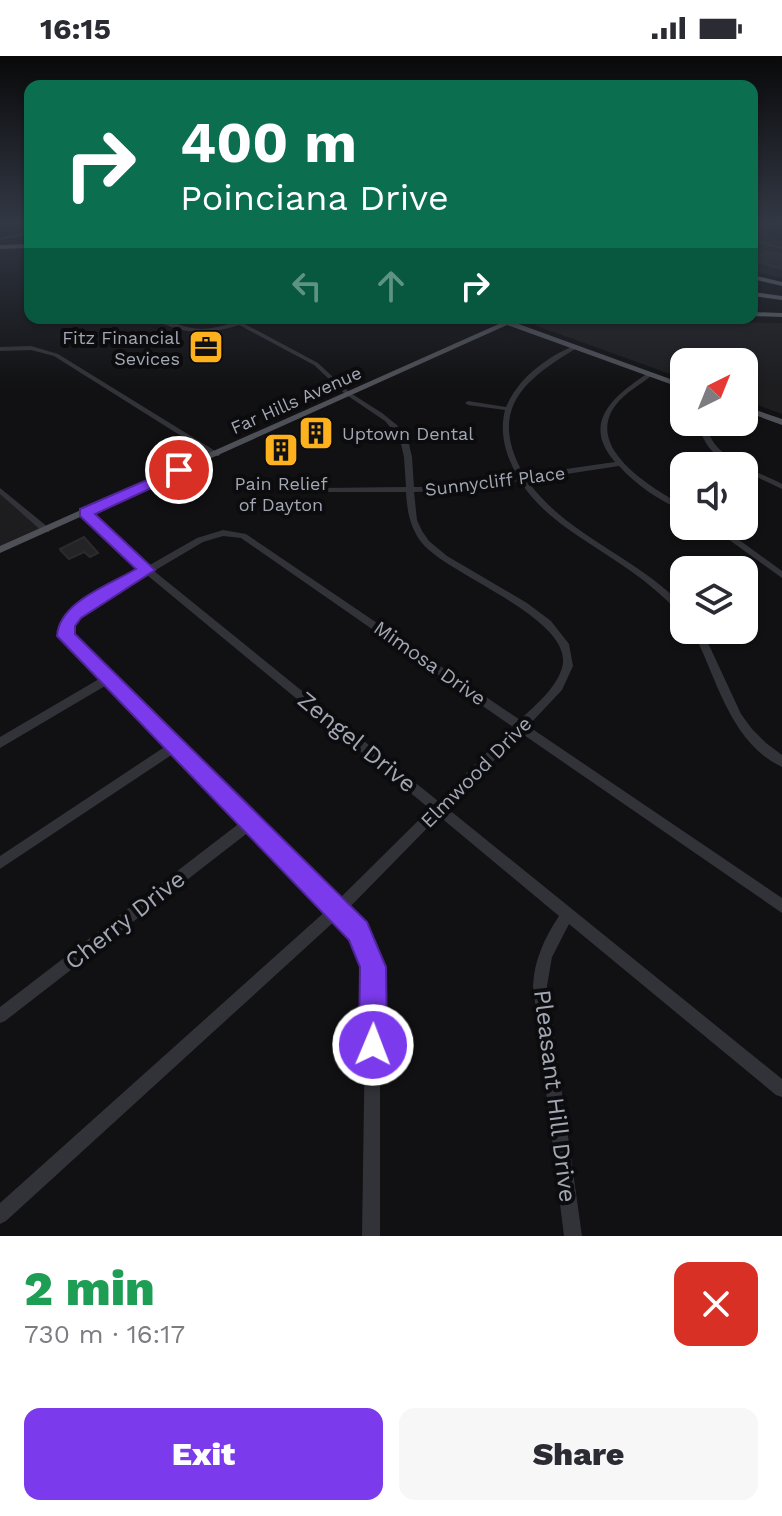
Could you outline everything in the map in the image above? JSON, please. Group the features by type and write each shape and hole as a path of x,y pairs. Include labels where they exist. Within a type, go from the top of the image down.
{"highway":[{"path":"758,278 782,284"},
{"path":"758,288 782,291"},
{"path":"758,295 782,298"},
{"path":"758,314 782,315"}],"main road":[{"name":"Far Hills Avenue","path":"0,550 504,324"},
{"path":"513,324 670,382"},
{"path":"758,413 782,422"}],"street":[{"path":"167,324 196,332 216,331 241,324"},
{"name":"Elmwood Drive","path":"0,1215 338,910 565,679 570,662 564,641 544,619 461,570 428,546 412,520 407,452 402,438 378,412 348,394 313,362 241,324"},
{"path":"575,347 531,376 518,390 509,409 507,441 523,479 565,523 645,576 670,600"},
{"path":"0,349 31,348 56,355 216,454"},
{"path":"650,374 616,400 605,417 604,435 620,464 647,487 670,501"},
{"path":"468,403 509,409"},
{"path":"706,436 708,445 717,452"},
{"name":"Sunnycliff Place","path":"320,490 476,486 620,464"},
{"path":"758,475 782,487"},
{"path":"0,490 46,530"},
{"name":"Zengel Drive","path":"85,513 146,570 782,1089"},
{"name":"Mimosa Drive","path":"106,680 68,640 66,625 81,609 209,536 223,533 243,536 782,906"},
{"path":"733,540 782,575"},
{"path":"703,644 732,712 751,735 782,762"},
{"path":"0,743 106,680 338,910 365,941 373,967 371,1236"},
{"path":"0,863 174,747"},
{"name":"Cherry Drive","path":"0,1016 250,823"},
{"name":"Pleasant Hill Drive","path":"568,914 546,952 540,971 540,986 573,1236"}],"shaded area":[{"path":"782,323 782,414 758,405 758,348 670,348 670,374 534,325"},
{"path":"0,490 46,530 0,550"}],"building":[{"path":"84,537 98,553 90,557 84,552 69,559 61,551 60,549"}],"place":[{"name":"Fitz Financial Sevices","path":"206,347"},
{"name":"Uptown Dental","path":"316,433"},
{"name":"Pain Relief of Dayton","path":"281,450"}],"route":[{"path":"179,470 85,513 146,570 75,613 66,625 66,636 72,646 358,931 365,941 373,967 373,1045"}]}
